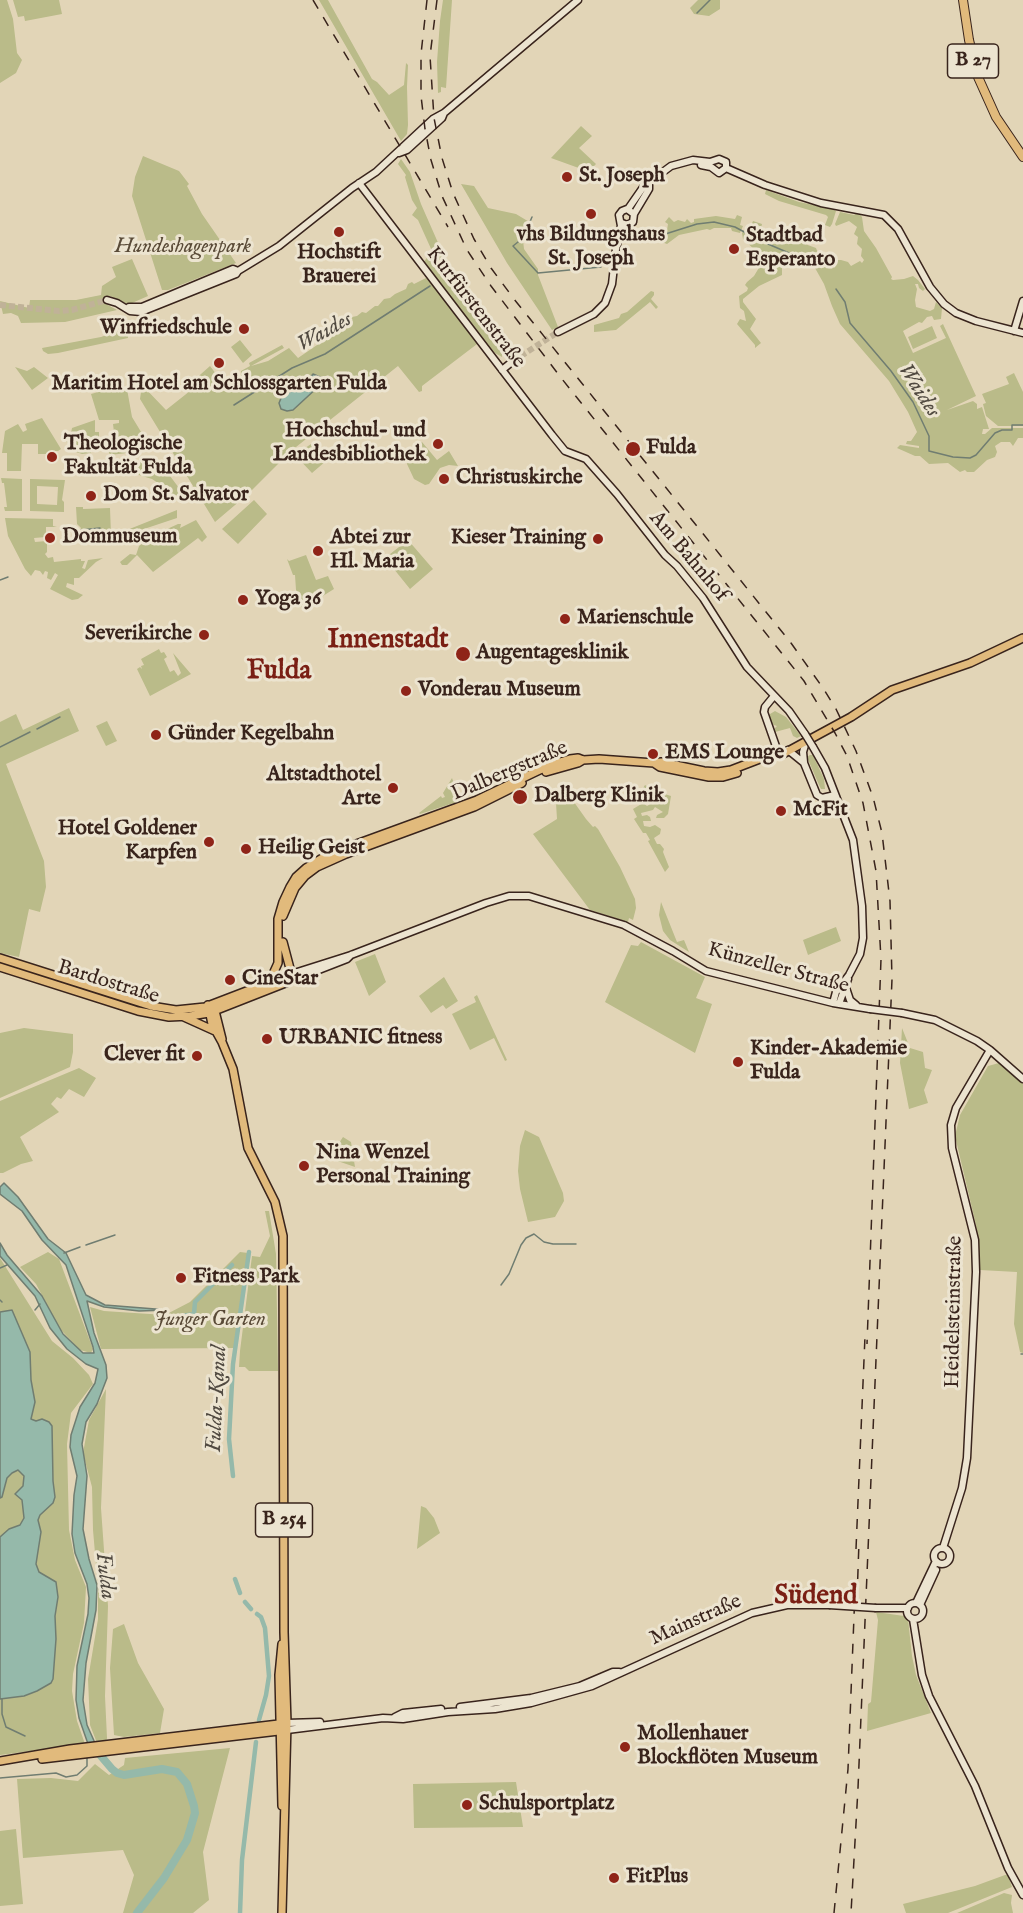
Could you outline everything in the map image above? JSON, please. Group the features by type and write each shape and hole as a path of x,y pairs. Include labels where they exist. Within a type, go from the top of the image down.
{"highway":[{"name":"B 27","path":"963,0 971,53 982,88 996,117 1023,157"}],"main road":[{"path":"126,307 130,311 141,312 216,283 236,274 279,246 376,172 433,119 444,113 578,0"},
{"path":"624,224 633,222 631,212 644,186 669,167 689,162 714,165 723,160 726,168"},
{"path":"714,165 719,173 726,168"},
{"path":"726,168 765,185 821,203 884,215 898,230 930,287 944,304 963,317 1023,333"},
{"name":"Kurfürstenstraße","path":"359,183 565,451"},
{"path":"631,212 644,197 649,184"},
{"path":"624,224 619,219 620,213 623,210 631,212"},
{"path":"558,332 594,314 605,303 612,284 624,224"},
{"path":"107,300 126,307 142,307 233,269 238,271"},
{"path":"1014,331 1023,301"},
{"path":"502,370 513,361"},
{"name":"Am Bahnhof","path":"565,451 586,459 665,555 704,598 747,668 789,711 825,768 853,840 862,906 862,944 859,957 849,975"},
{"name":"Dalbergstraße","path":"324,860 474,807 539,775 583,760 654,763 660,767 718,778 779,756 806,738 851,717 892,690 970,663 1023,638"},
{"path":"774,696 765,707 764,712 783,752 804,763"},
{"path":"806,738 804,763 817,795 822,798 835,795"},
{"path":"266,983 276,968 279,950 278,919 286,894 296,877 306,868 324,860"},
{"path":"291,976 282,941 285,911 295,888 324,860"},
{"name":"Künzeller Straße","path":"291,976 500,898 520,895 535,897 624,925 706,971 836,1004 902,1012 939,1022 990,1050 1023,1079"},
{"path":"279,950 291,976"},
{"name":"Bardostraße","path":"0,958 157,1007 211,1010"},
{"name":"Bardostraße","path":"0,967 146,1014 183,1017 211,1010"},
{"path":"836,1004 846,988 849,975"},
{"path":"836,1004 836,992 849,975"},
{"path":"211,1010 266,983 291,976"},
{"path":"211,1010 291,976"},
{"path":"846,988 850,1000 859,1007"},
{"path":"211,1010 215,1031 222,1042"},
{"name":"B 254","path":"211,1010 233,1069 248,1148 275,1202 282,1228 284,1632 284,1867 282,1873 284,1913"},
{"path":"183,1017 215,1031"},
{"name":"Heidelsteinstraße","path":"943,1548 962,1488 967,1458 976,1272 975,1240 952,1148 951,1125 956,1108 990,1050"},
{"path":"943,1548 949,1553 950,1558 945,1563 937,1562 934,1556 935,1551 943,1548"},
{"path":"918,1604 937,1562"},
{"path":"916,1619 907,1610 912,1604 918,1604"},
{"path":"918,1604 923,1611 916,1619 916,1630 921,1668 929,1696 975,1786 1023,1896"},
{"name":"Mainstraße","path":"283,1727 394,1717 403,1719 519,1706 592,1686 752,1613 787,1605 907,1610"},
{"path":"0,1763 78,1751 260,1732 283,1727"},
{"path":"106,1748 283,1727"},
{"name":"B 254","path":"283,1727 280,1744 280,1783 284,1815"},
{"path":"260,1732 273,1737 280,1744"}],"green space":[{"path":"0,0 7,0 13,19 17,53 22,60 16,73 0,83"},
{"path":"13,0 59,0 62,14 25,21 24,16 18,17"},
{"path":"319,0 328,0 372,79 389,95 404,85 406,63 408,65 408,125 407,134 401,141"},
{"path":"443,0 452,0 446,88 441,87 441,92 438,93 437,62"},
{"path":"698,0 720,0 720,9 709,16 694,14 690,8"},
{"path":"581,126 592,136 579,148 596,164 585,175 587,171 551,158"},
{"name":"Hundeshagenpark","path":"143,156 179,171 189,184 187,186 202,214 236,263 168,290 162,290 132,196 135,177"},
{"path":"401,159 410,172 443,254 448,268 444,269 474,317 502,352 502,357 495,353 423,263 432,251 418,220 412,215 417,208 412,200 406,175 398,164"},
{"path":"461,184 474,186 488,208 516,214 531,223 523,240 524,249 538,269 538,275 558,327 552,330 507,263"},
{"path":"766,190 799,202 833,209 836,211 832,224 830,227 825,225 828,217 826,215 779,201 765,194"},
{"path":"840,212 854,215 858,212 862,217 864,231 876,248 891,279 913,276 918,280 925,289 923,291 918,284 915,284 916,307 930,311 934,309 936,302 942,308 941,319 934,320 932,316 927,317 922,323 919,322 903,331 913,353 946,338 940,326 943,324 976,396 947,410 973,401 977,404 977,409 982,407 989,429 983,429 982,434 992,428 1023,428 1023,438 1018,438 1013,446 1010,442 1001,442 995,446 997,452 995,457 987,460 974,472 965,470 960,472 948,463 929,464 920,456 897,448 900,445 919,448 919,446 906,444 917,432 908,412 889,381 840,324 815,268 807,267 807,264 793,258 782,256 782,275 759,286 743,299 756,319 750,329 761,343 755,348 737,324 740,319 746,321 744,311 740,308 739,296 747,291 748,288 745,285 760,266 756,251 743,239 742,233 745,228 750,228 753,221 762,224 761,228 816,248 821,261 841,260 848,262 851,266 860,261 862,263 864,260 861,256 862,249 857,244 858,237 854,234 857,227 849,221 836,226"},
{"path":"737,215 742,217 740,225 743,226 740,233 732,231 731,228 707,229 679,235 667,244 659,241 657,234 660,228 667,230 668,224 665,222 669,217 674,222 678,220 685,222 687,219 691,223 694,219 716,216 735,219"},
{"path":"132,259 148,296 130,305 110,296 105,298 106,304 117,310 65,322 21,323 18,316 11,313 3,314 0,301 29,308 30,300 76,300 101,295 102,286 116,277 112,267"},
{"path":"426,278 481,341 422,386 422,391 419,392 398,366 291,451 248,494 215,522 140,399 142,385 166,410 195,387 192,382 210,366 226,387 241,377 241,371 250,366 249,363 282,345 284,348 251,366 268,361 289,348 298,358 348,324 352,317 378,306 384,299 406,289 408,284 412,282 414,284"},
{"path":"651,291 654,292 651,299 658,307 656,309 650,302 616,330 594,332 594,325 619,318"},
{"path":"932,326 937,338 913,349 908,337"},
{"path":"128,327 128,338 58,353 48,354 42,348 101,337"},
{"path":"240,340 252,355 243,363 231,347"},
{"path":"15,367 27,371 34,367 48,378 32,390"},
{"path":"1014,373 1023,392 1023,426 998,426 986,416 983,404 986,403 982,394 1009,384 1006,377"},
{"path":"117,387 118,391 127,389 132,417 152,450 110,455 112,448 109,444 109,433 114,432 113,424 119,423 119,420 99,420 91,394"},
{"path":"42,418 61,449 48,451 48,454 38,454 38,444 22,444 21,471 7,471 7,453 2,453 5,431 18,424 23,432 27,430 25,424"},
{"path":"95,420 95,432 99,432 101,446 90,449 91,453 82,454 73,451 61,434 71,433 72,428"},
{"path":"422,442 437,460 449,451 458,466 449,465 440,468 429,484 425,485 414,479 407,464 410,453"},
{"path":"311,444 326,461 312,473 295,455"},
{"path":"155,456 182,492 180,494 170,495 164,487 152,479 129,472 129,463 138,463 147,457"},
{"path":"1,478 22,479 22,511 5,511 4,507 7,507 4,483"},
{"path":"30,479 65,480 62,500 64,512 30,511","holes":["37,486 58,487 57,505 37,504"]},
{"path":"254,500 267,514 238,544 222,529"},
{"path":"76,507 110,508 111,535 104,536 104,540 78,541 81,528 77,524"},
{"path":"177,510 177,518 144,529 131,537 125,535 127,530"},
{"path":"5,518 53,519 53,526 57,527 46,527 46,537 34,538 35,542 47,541 45,554 48,558 53,557 54,562 81,559 85,561 82,568 85,569 88,560 103,558 79,578 74,578 74,585 67,583 66,587 83,595 72,600 50,589 58,575 55,573 51,580 47,578 48,572 45,571 43,575 40,571 35,570 31,576 8,536"},
{"path":"196,520 207,537 202,542 198,538 153,572 137,555 127,565 122,565 120,562 130,554 136,555 139,546 152,536 178,524 181,524 180,528"},
{"path":"408,540 433,569 410,589 385,558"},
{"path":"306,555 316,580 328,576 334,589 302,609 296,590 295,575 287,559 289,561"},
{"path":"159,649 167,657 164,659 170,672 174,670 178,676 181,673 173,653 191,674 150,696 137,669 140,667 142,669 141,666 144,665 141,659"},
{"path":"69,708 79,731 6,764 44,861 46,887 40,912 29,909 19,957 0,953 0,722 16,714 23,730"},
{"path":"775,711 786,717 801,736 797,738 793,736 790,728 775,732 774,729 777,726 771,724 770,714"},
{"path":"107,721 117,741 106,746 96,726"},
{"path":"813,755 824,779 825,789 821,789 819,785 807,757"},
{"path":"452,778 460,801 420,814 441,796 445,797 443,793"},
{"path":"645,785 671,796 668,814 664,818 656,818 663,812 655,807 653,810 641,813 642,816 650,817 651,821 643,821 644,826 655,825 661,829 660,834 654,838 657,844 664,849 669,867 665,872 646,833 643,833 634,819 637,817 633,809 643,803 647,806 656,801 648,789 643,788"},
{"path":"569,795 586,819 598,829 620,867 635,899 636,908 633,920 629,918 628,922 590,910 533,834 557,819 556,803"},
{"path":"661,902 677,942 684,940 689,952 670,940 663,931 659,915"},
{"path":"836,927 841,941 808,955 803,940"},
{"path":"641,942 705,977 696,998 712,1004 695,1053 605,1002 631,945 638,946"},
{"path":"375,954 386,982 369,996 355,962"},
{"path":"444,977 458,1001 446,1009 443,1005 431,1013 419,996"},
{"path":"477,995 507,1060 505,1061 494,1038 470,1050 452,1014 476,1002 474,997"},
{"path":"24,1028 73,1034 70,1067 0,1098 0,1033"},
{"path":"902,1028 910,1048 923,1052 925,1068 932,1070 924,1090 928,1103 909,1109 900,1063"},
{"path":"999,1063 1023,1083 1023,1353 1020,1352 1014,1324 1017,1272 980,1270 976,1225 955,1136 960,1115 988,1066"},
{"path":"79,1068 96,1078 84,1097 69,1089 61,1099 57,1097 51,1104 59,1112 20,1137 33,1161 0,1173 0,1101"},
{"path":"525,1130 539,1137 563,1193 564,1201 555,1217 528,1222 518,1171 520,1146"},
{"path":"343,1137 351,1142 355,1167 329,1158"},
{"path":"265,1211 269,1211 276,1254 278,1371 249,1371 245,1367 239,1367 240,1351 252,1256 260,1257 270,1236"},
{"path":"48,1252 59,1259 93,1349 91,1353 80,1350 60,1329 36,1284 20,1267"},
{"name":"Junger Garten","path":"240,1252 248,1253 234,1348 101,1349 90,1307 104,1311 165,1315 190,1302"},
{"path":"0,1258 52,1341 73,1358 89,1375 93,1384 71,1413 67,1444 69,1530 75,1560 86,1587 84,1623 73,1674 72,1691 77,1721 85,1744 0,1755"},
{"path":"106,1389 101,1508 108,1606 105,1696 107,1738 106,1742 97,1743 90,1725 88,1679 98,1619 98,1588 92,1487 83,1453 89,1420"},
{"path":"421,1506 426,1508 434,1518 440,1533 417,1549"},
{"path":"876,1612 904,1616 908,1619 916,1675 931,1713 867,1731 878,1620"},
{"path":"124,1624 138,1663 164,1709 160,1733 124,1737 114,1735 110,1668 113,1629"},
{"path":"230,1748 203,1852 209,1900 193,1913 123,1913 134,1875 123,1850 23,1858 17,1779 51,1778 78,1781 95,1764 109,1775 124,1765 125,1758"},
{"name":"Schulsportplatz","path":"516,1782 523,1827 414,1828 413,1784"},
{"path":"16,1829 23,1904 0,1906 0,1831"},
{"path":"1008,1875 1012,1887 948,1913 906,1913 903,1904 975,1886"},
{"path":"1004,1893 1012,1895 1013,1913 957,1913"}],"shaded area":[{"path":"313,374 320,377 319,386 293,410 281,409 279,403 282,396 305,384"},
{"path":"4,1183 18,1197 48,1239 66,1253 86,1295 105,1305 168,1310 139,1311 104,1307 87,1301 94,1333 106,1365 107,1378 97,1404 86,1422 82,1444 87,1476 83,1529 97,1585 96,1610 86,1663 83,1700 87,1725 95,1743 88,1744 79,1718 76,1700 77,1666 89,1598 87,1584 75,1553 72,1534 77,1476 70,1447 71,1435 80,1407 95,1383 98,1369 86,1364 67,1349 50,1328 35,1296 0,1256 0,1243 7,1255 42,1296 63,1334 83,1353 94,1353 66,1265 42,1240 22,1211 0,1194 0,1187"},
{"path":"12,1310 30,1352 35,1402 31,1419 36,1421 42,1419 52,1426 55,1497 53,1503 40,1515 38,1520 41,1532 36,1564 39,1572 56,1582 58,1597 51,1683 24,1696 0,1699 0,1537 9,1529 20,1525 24,1518 22,1500 15,1494 23,1486 24,1476 18,1470 7,1478 0,1498 0,1312"}],"waterway":[{"path":"697,13 710,0"},
{"name":"Waides","path":"532,217 523,238 513,246 538,273 601,267"},
{"name":"Waides","path":"659,236 697,224 714,222 735,227 810,262"},
{"name":"Waides","path":"234,405 292,368 325,354 430,286"},
{"name":"Waides","path":"836,289 845,302 850,323 891,371 913,402 929,436 929,451 953,457 970,458 976,455 995,433 1012,430 1012,425 1023,425"},
{"path":"81,530 100,528"},
{"name":"Waides","path":"0,580 8,577"},
{"path":"37,729 60,717"},
{"path":"0,747 30,732"},
{"path":"501,1285 509,1274 526,1238 534,1234 544,1242 576,1244"},
{"path":"86,1245 115,1235"},
{"path":"64,1253 80,1247"},
{"name":"Fulda-Kanal","path":"233,1476 229,1439 233,1364 249,1252"},
{"path":"0,1268 7,1265"},
{"name":"Fulda-Kanal","path":"182,1316 194,1314 195,1302 232,1265"},
{"path":"35,1310 40,1304"},
{"name":"Fulda-Kanal","path":"235,1579 240,1593"},
{"name":"Fulda-Kanal","path":"245,1602 251,1609"},
{"name":"Fulda-Kanal","path":"257,1614 261,1617 265,1628 269,1676 259,1720"},
{"path":"2,1699 2,1714 6,1727 25,1736"},
{"name":"Fulda-Kanal","path":"240,1913 242,1860 256,1742"},
{"name":"Fulda","path":"95,1749 112,1769 124,1775 162,1769 177,1772 187,1784 194,1806 195,1813 187,1840 164,1878 137,1913"},
{"path":"0,1778 56,1773 66,1777 77,1775 87,1766 87,1757"}],"tunnel":[{"path":"0,305 59,311 72,310 107,300"},
{"path":"513,361 558,332"}],"railway":[{"path":"313,0 448,227"},
{"path":"427,0 421,54 421,96 425,129 431,160 442,196 467,250 491,286 562,379 804,681 847,756 863,803 876,871 881,959 867,1344"},
{"path":"437,0 430,56 434,118 442,158 453,193 474,239 491,268 514,299 791,643 823,688 856,751 873,797 882,833 890,901 892,979 851,1913"},
{"path":"856,1549 865,1336"},
{"path":"857,1599 859,1542"},
{"path":"834,1913 848,1769 855,1591"}],"place":[{"name":"St. Joseph","path":"567,177"},
{"name":"vhs Bildungshaus St. Joseph","path":"591,214"},
{"name":"Hochstift Brauerei","path":"339,232"},
{"name":"Stadtbad Esperanto","path":"734,249"},
{"name":"Winfriedschule","path":"244,329"},
{"name":"Maritim Hotel am Schlossgarten Fulda","path":"219,363"},
{"name":"Hochschul- und Landesbibliothek","path":"438,444"},
{"name":"Fulda","path":"633,449"},
{"name":"Theologische Fakultät Fulda","path":"52,457"},
{"name":"Christuskirche","path":"444,479"},
{"name":"Dom St. Salvator","path":"91,496"},
{"name":"Dommuseum","path":"50,538"},
{"name":"Kieser Training","path":"598,539"},
{"name":"Abtei zur Hl. Maria","path":"318,551"},
{"name":"Yoga 36","path":"243,600"},
{"name":"Marienschule","path":"565,619"},
{"name":"Severikirche","path":"204,635"},
{"name":"Augentagesklinik","path":"463,654"},
{"name":"Vonderau Museum","path":"406,691"},
{"name":"Günder Kegelbahn","path":"156,735"},
{"name":"EMS Lounge","path":"653,754"},
{"name":"Altstadthotel Arte","path":"393,788"},
{"name":"Dalberg Klinik","path":"520,797"},
{"name":"McFit","path":"781,811"},
{"name":"Hotel Goldener Karpfen","path":"209,842"},
{"name":"Heilig Geist","path":"246,849"},
{"name":"CineStar","path":"230,980"},
{"name":"URBANIC fitness","path":"267,1039"},
{"name":"Clever fit","path":"197,1056"},
{"name":"Kinder-Akademie Fulda","path":"738,1062"},
{"name":"Nina Wenzel Personal Training","path":"304,1166"},
{"name":"Fitness Park","path":"181,1278"},
{"name":"Mollenhauer Blockflöten Museum","path":"625,1747"},
{"name":"Schulsportplatz","path":"467,1805"},
{"name":"FitPlus","path":"614,1878"}],"district":[{"name":"Innenstadt","path":"388,641"},
{"name":"Fulda","path":"279,672"},
{"name":"Südend","path":"816,1597"}]}
